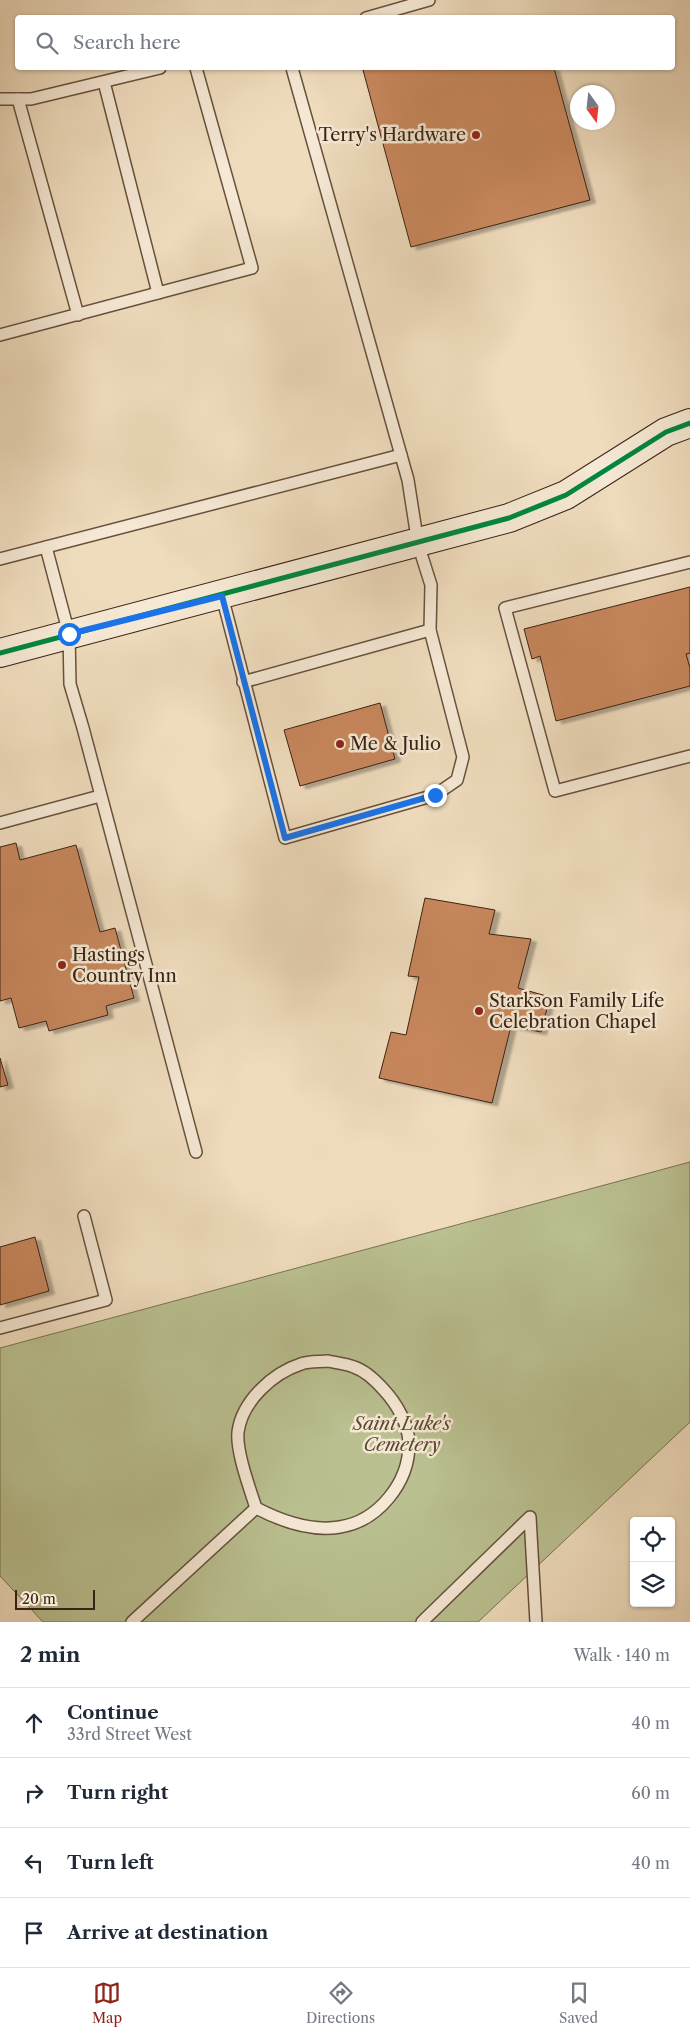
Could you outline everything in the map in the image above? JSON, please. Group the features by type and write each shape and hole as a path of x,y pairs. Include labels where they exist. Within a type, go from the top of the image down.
{"street":[{"path":"0,653 222,596 509,518 566,495 666,432 690,423"}],"lane":[{"path":"376,15 429,0"},
{"path":"0,99 31,99 152,70"},
{"path":"0,335 252,268 197,70"},
{"path":"222,596 285,838 435,795 457,780 463,758 430,630 431,585 418,544 408,480 293,70"},
{"path":"104,82 158,293"},
{"path":"18,99 78,314"},
{"path":"0,559 401,455"},
{"path":"46,547 69,634 70,684 196,1152"},
{"path":"690,562 505,608 555,791 690,756"},
{"path":"243,682 430,630"},
{"path":"0,823 100,796"},
{"path":"0,1328 106,1300 84,1216"},
{"path":"328,1361 354,1367 376,1380 393,1400 404,1421 409,1443 405,1465 396,1487 383,1507 355,1523 340,1528 317,1528 287,1522 256,1508 242,1460 238,1433 247,1408 261,1389 279,1374 302,1363 328,1361"},
{"path":"132,1622 256,1508"},
{"path":"422,1622 530,1517 536,1622"}],"green space":[{"name":"Saint Luke's Cemetery","path":"690,1162 690,1422 478,1622 43,1622 0,1576 0,1348"}],"building":[{"name":"Terry's Hardware","path":"363,70 555,70 590,200 411,247"},
{"path":"690,587 690,653 686,654 690,668 690,686 556,721 540,656 532,659 524,629"},
{"name":"Me & Julio","path":"380,703 395,759 300,786 284,730"},
{"name":"Hastings Country Inn","path":"16,843 20,860 76,845 100,932 115,928 134,998 106,1006 108,1015 49,1031 46,1021 19,1028 11,998 0,1001 0,847"},
{"name":"Starkson Family Life Celebration Chapel","path":"425,898 495,910 489,934 531,939 518,988 550,997 541,1032 511,1026 492,1103 379,1078 391,1032 406,1035 419,977 408,976"},
{"path":"0,1058 8,1085 0,1087"},
{"path":"35,1237 49,1291 0,1305 0,1247"}],"cycle path":[{"path":"0,653 509,518 566,495 666,432 690,423"}],"place":[{"name":"Terry's Hardware","path":"476,135"},
{"name":"Me & Julio","path":"340,744"},
{"name":"Hastings Country Inn","path":"62,965"},
{"name":"Starkson Family Life Celebration Chapel","path":"479,1011"}],"route":[{"path":"69,634 222,596 285,838 435,795"}]}
